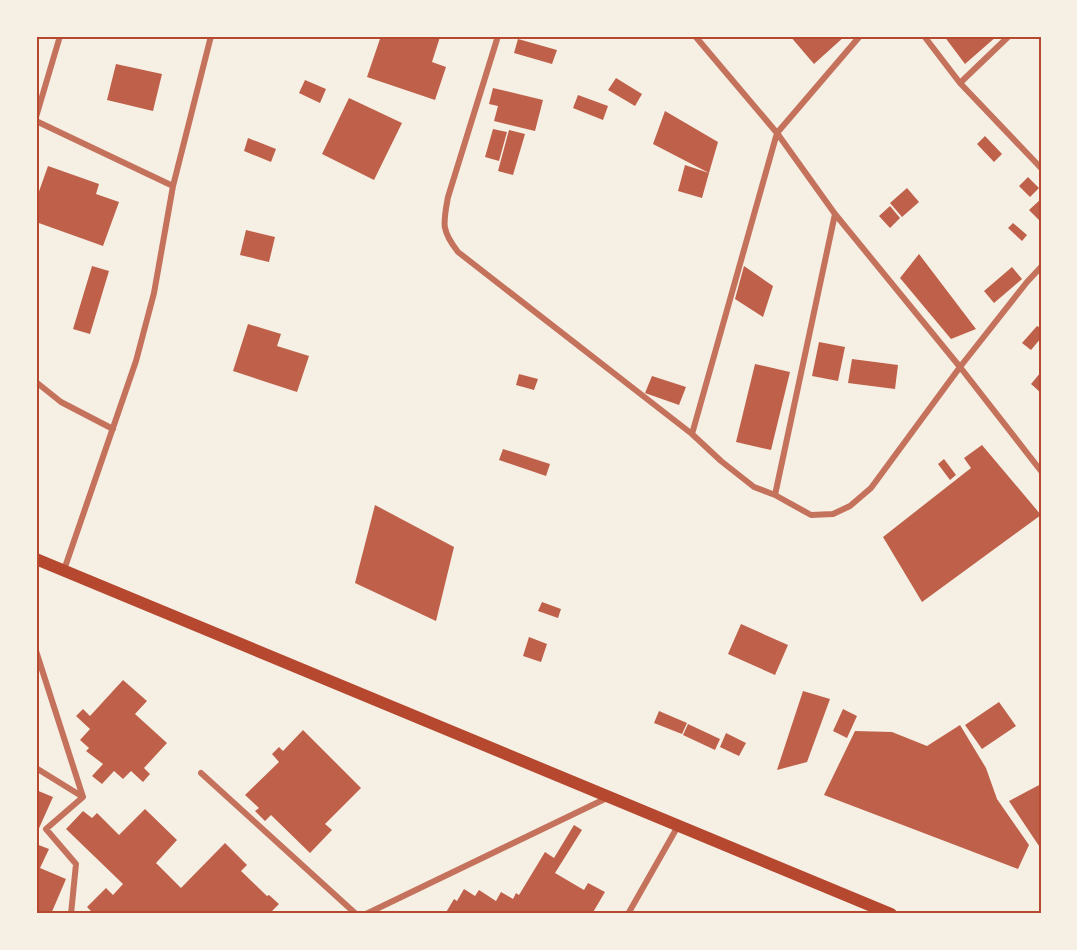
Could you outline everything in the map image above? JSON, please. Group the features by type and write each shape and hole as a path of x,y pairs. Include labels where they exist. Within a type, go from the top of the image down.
{"main road":[{"path":"36,559 609,797 875,911 891,914"}],"street":[{"path":"60,36 36,119 173,186"},
{"path":"64,570 136,361 154,293 173,186 211,36"},
{"path":"498,36 448,197 444,230 449,240 458,252 692,434 754,487 775,495 811,515 833,514 850,506 871,488 960,367 1041,267"},
{"path":"695,36 777,133 834,214 960,367 1041,471"},
{"path":"692,434 777,133 860,36"},
{"path":"924,36 960,84 1040,165"},
{"path":"960,84 1009,36"},
{"path":"775,495 834,214"},
{"path":"36,382 61,402 113,429"},
{"path":"36,651 83,797"},
{"path":"36,768 83,797"},
{"path":"201,773 356,914"},
{"path":"71,914 76,864 46,829 83,797"},
{"path":"366,914 609,797"},
{"path":"628,914 678,826"}],"building":[{"path":"381,36 440,37 432,62 446,67 435,100 367,77"},
{"path":"790,36 845,36 814,64"},
{"path":"944,36 997,36 965,64"},
{"path":"518,39 557,50 552,64 514,53"},
{"path":"116,64 162,74 153,111 107,100"},
{"path":"616,78 642,94 635,106 608,90"},
{"path":"305,80 326,89 320,103 299,93"},
{"path":"493,88 543,100 535,131 494,121 498,106 489,104"},
{"path":"578,95 608,106 603,120 573,108"},
{"path":"349,98 402,123 374,180 322,154"},
{"path":"665,111 718,142 709,173 653,144"},
{"path":"493,129 507,132 499,161 485,157"},
{"path":"509,130 525,134 513,175 498,171"},
{"path":"985,136 1002,154 994,162 977,144"},
{"path":"248,138 276,149 271,162 244,151"},
{"path":"685,165 709,173 702,198 678,191"},
{"path":"48,166 99,184 96,194 119,202 103,246 36,222 36,200"},
{"path":"1028,177 1039,188 1030,197 1019,186"},
{"path":"907,188 919,202 902,217 890,203"},
{"path":"1041,199 1041,222 1029,210"},
{"path":"890,206 900,218 890,228 879,216"},
{"path":"1013,223 1027,235 1022,241 1008,228"},
{"path":"246,230 275,237 269,262 240,255"},
{"path":"919,254 976,329 951,339 900,278"},
{"path":"92,266 109,271 90,334 73,329"},
{"path":"744,266 773,286 763,317 735,299"},
{"path":"1012,267 1022,279 994,303 984,291"},
{"path":"248,324 281,334 277,346 309,356 297,392 233,371"},
{"path":"1037,326 1041,328 1041,338 1031,350 1022,343"},
{"path":"819,342 845,347 838,381 812,376"},
{"path":"852,359 898,365 895,389 848,383"},
{"path":"755,364 790,372 771,450 736,442"},
{"path":"1041,372 1041,393 1031,384"},
{"path":"519,374 538,379 534,390 516,385"},
{"path":"652,376 686,387 679,405 645,393"},
{"path":"982,445 1041,515 922,602 883,537 971,468 964,458"},
{"path":"503,449 550,464 546,476 499,460"},
{"path":"944,459 956,475 950,480 938,464"},
{"path":"375,505 454,547 436,621 355,583"},
{"path":"542,602 561,609 558,618 538,611"},
{"path":"741,624 788,645 775,675 728,654"},
{"path":"529,637 547,644 541,662 523,656"},
{"path":"123,680 147,701 135,714 167,743 144,768 150,774 143,782 131,771 123,779 114,771 102,784 92,776 103,764 86,751 89,748 80,740 90,729 76,716 83,709 90,716"},
{"path":"803,691 830,699 807,762 777,770"},
{"path":"999,702 1016,726 982,749 965,725"},
{"path":"843,709 857,716 847,738 833,731"},
{"path":"659,711 687,723 682,734 654,723"},
{"path":"688,724 720,739 715,750 683,735"},
{"path":"960,725 986,768 997,799 1029,845 1018,869 824,795 855,731 892,732 927,746"},
{"path":"303,730 361,788 325,824 332,830 310,853 271,815 265,821 255,811 259,808 245,795 279,762 272,754 279,747 283,751"},
{"path":"726,733 746,743 739,756 720,747"},
{"path":"1041,784 1041,849 1009,801"},
{"path":"36,790 53,797 36,835"},
{"path":"145,809 177,840 156,863 181,888 225,843 247,865 241,871 267,896 269,895 279,904 269,914 94,914 87,907 106,888 113,895 123,884 66,829 83,811 92,818 97,813 119,835"},
{"path":"574,825 582,830 555,873 584,890 588,883 605,892 592,914 445,914 454,899 457,901 464,889 475,896 479,890 496,901 501,892 513,899 516,893 519,895 545,852 554,858"},
{"path":"36,844 49,849 40,868 66,879 51,914 36,914"}]}
